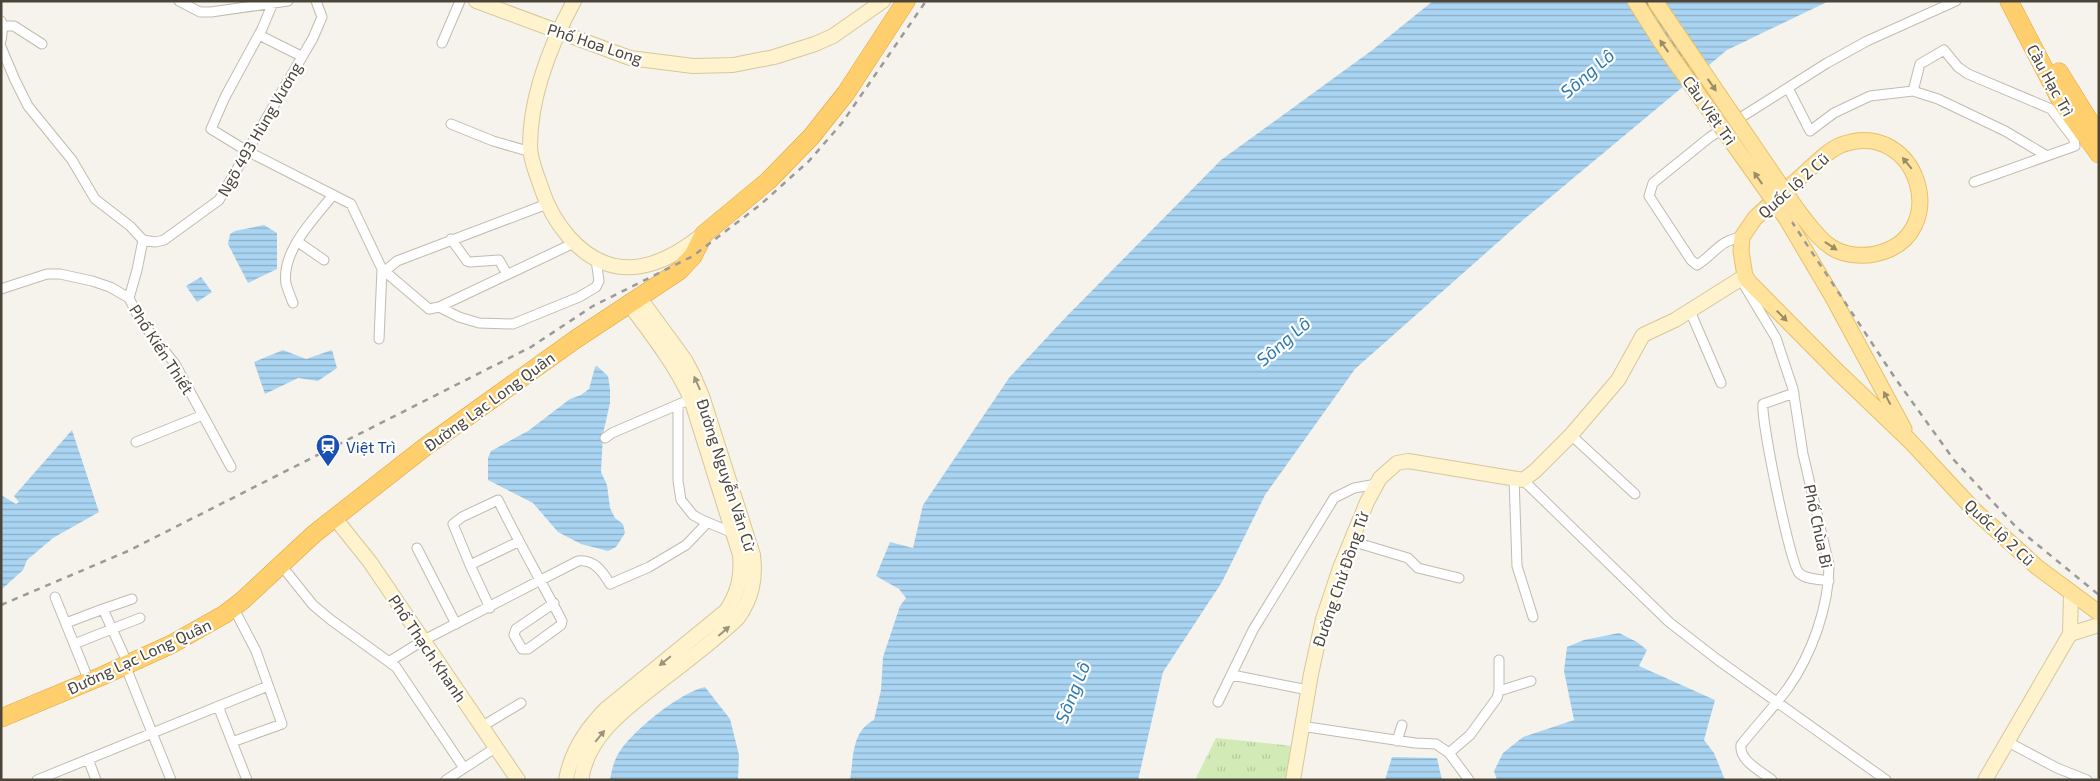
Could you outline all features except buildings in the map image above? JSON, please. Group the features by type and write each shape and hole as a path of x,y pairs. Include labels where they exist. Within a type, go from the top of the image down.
{"highway":[{"name":"Đường Lạc Long Quân","path":"1,718 127,664 205,626 233,607 281,565 299,546 334,517 426,447 576,339 679,271 693,256 704,234 768,181 811,137 846,93 906,1"},
{"name":"Cầu Hạc Trì","path":"2008,1 2061,102 2099,154"},
{"name":"Cầu Hạc Trì","path":"2022,1 2065,84 2099,135"}],"main road":[{"name":"Cầu Việt Trì","path":"1635,1 1661,42 1792,215"},
{"name":"Cầu Việt Trì","path":"1655,1 1792,215"},
{"name":"Quốc lộ 2 Cũ","path":"1742,237 1755,218 1824,156 1840,146 1850,143 1870,142 1888,147 1897,152 1910,167 1919,185 1920,205 1914,224 1902,240 1879,253 1861,256 1836,250 1792,215"},
{"name":"Quốc lộ 2 Cũ","path":"1792,215 1832,296 1910,441"},
{"path":"1742,237 1743,278"},
{"name":"Quốc lộ 2 Cũ","path":"1743,278 1910,441 1975,511 2037,567 2099,613"}],"street":[{"path":"179,1 200,12 211,12 234,5 272,5 288,1"},
{"name":"Ngõ 493 Hùng Vương","path":"143,240 155,242 164,240 216,204 313,38 322,17 316,1"},
{"path":"442,43 460,1"},
{"name":"Phố Hoa Long","path":"476,1 630,58 693,66 733,65 774,57 815,44 833,36 883,1"},
{"path":"574,1 558,32 536,99 531,152 547,204 560,226 582,251 596,260 621,268 636,268 674,255 704,234"},
{"path":"1742,237 1728,239 1709,257 1697,265 1690,260 1648,196 1653,183 1710,137 1827,63 1867,41 1956,1"},
{"path":"272,5 259,35 211,126 212,130 247,151 348,202 354,208 383,270 429,309 574,242"},
{"path":"1,41 2,23 12,25 42,44"},
{"path":"259,35 301,56"},
{"path":"1,47 28,106 72,160 95,199 130,226 143,240 129,298"},
{"path":"1913,91 1920,64 1944,50 1958,67 1968,74 2043,106 2056,114 2074,139 2075,146 1974,182"},
{"path":"1788,88 1810,131 1834,113 1870,96 1913,91 1938,100 2005,131 2047,156"},
{"path":"451,124 493,141 531,152"},
{"path":"292,302 286,282 288,261 298,242 332,195"},
{"path":"383,270 397,260 547,204"},
{"path":"451,239 468,261 498,260 506,274"},
{"path":"298,242 324,260"},
{"path":"438,306 459,317 479,323 513,324 579,297 596,287 599,281 596,260"},
{"path":"379,339 383,270"},
{"name":"Phố Kiến Thiết","path":"1,289 48,274 60,274 101,284 129,298 140,320 170,356 231,467"},
{"path":"1518,479 1535,472 1571,436 1618,380 1643,335 1675,320 1743,278"},
{"name":"Phố Chùa Bi","path":"1743,278 1776,338 1794,393 1803,454 1827,552 1829,581 1818,625 1789,686 1741,745 1740,752 1744,758 1772,780"},
{"name":"Đường Nguyễn Văn Cừ","path":"580,780 586,758 594,744 613,720 738,618 746,606 754,581 753,555 717,459 685,402 671,360 634,300"},
{"name":"Đường Nguyễn Văn Cừ","path":"566,780 573,754 580,739 592,722 726,611 734,600 741,578 740,556 702,396 686,360 634,300"},
{"path":"1690,311 1721,383"},
{"path":"1794,393 1763,404 1772,460 1789,545 1800,575 1806,578 1829,581"},
{"path":"605,438 685,402 678,481 681,500 694,515 733,533"},
{"path":"136,442 203,415"},
{"path":"1571,436 1635,494"},
{"name":"Đường Chử Đồng Tử","path":"1293,780 1301,726 1323,619 1366,502 1385,472 1397,463 1408,461 1518,479"},
{"path":"1518,479 1517,566 1533,617"},
{"path":"1518,479 1669,622 1718,660 1778,701 1886,780"},
{"path":"1218,702 1253,630 1334,498 1354,488 1378,484"},
{"path":"490,608 454,524 462,517 502,497 518,542 554,603 562,621 561,625 528,650 522,649 514,635 516,629 554,603"},
{"name":"Phố Thạch Khanh","path":"334,517 370,562 518,780"},
{"path":"390,661 424,640 490,608 578,561 584,560 595,564 610,584 649,567 686,545 707,522"},
{"path":"470,565 518,542"},
{"path":"1351,542 1408,558 1418,568 1459,578"},
{"path":"417,548 456,624"},
{"path":"281,565 313,605 331,620 390,661 405,679 464,768"},
{"path":"1985,780 2070,634 2071,594"},
{"path":"55,597 89,681"},
{"path":"66,623 132,598"},
{"path":"232,742 282,724 256,651 233,607"},
{"path":"103,609 127,664 171,780"},
{"path":"74,644 140,618"},
{"path":"2070,634 2099,625"},
{"path":"1449,753 1470,735 1497,698 1499,691 1499,660"},
{"path":"1232,675 1308,690"},
{"path":"1499,691 1531,681"},
{"path":"37,780 268,686"},
{"path":"481,727 521,703"},
{"path":"218,706 247,780"},
{"path":"1397,741 1402,725"},
{"path":"1301,726 1397,741 1436,744 1449,753 1469,780"},
{"path":"2008,742 2057,768 2087,780"},
{"path":"446,780 495,748"},
{"path":"88,759 96,780"}],"green space":[{"path":"1216,738 1293,746 1289,780 1195,780"}],"water":[{"name":"Sông Lô","path":"1433,1 1829,1 1727,50 1523,220 1355,369 1265,495 1222,582 1163,672 1138,780 850,780 857,738 861,731 874,720 881,690 883,657 900,606 906,598 899,589 876,576 890,542 913,548 923,505 1009,378 1065,318 1221,160 1371,51"},
{"path":"264,225 277,233 277,269 248,283 228,244 230,234 235,231"},
{"path":"201,277 212,292 197,302 186,286"},
{"path":"283,350 306,359 332,350 337,368 318,381 298,378 265,394 254,362"},
{"path":"597,366 608,376 610,389 610,403 603,434 601,472 607,485 610,508 615,518 623,524 625,533 616,547 608,551 581,544 558,532 533,503 488,480 488,458 491,451 528,431 570,399 581,395 589,389 595,367"},
{"path":"72,430 99,512 53,538 27,560 23,570 1,590 1,495 16,504 19,502 14,496"},
{"path":"1619,633 1637,642 1647,650 1639,666 1715,700 1704,740 1714,753 1725,780 1497,780 1494,771 1503,753 1523,737 1574,720 1564,671 1567,647 1584,640"},
{"path":"705,687 730,719 739,755 738,780 610,780 617,755 638,730 672,703 695,690"},
{"path":"1392,757 1437,758 1442,780 1385,780"}],"railway":[{"path":"1,605 128,551 531,347 593,306 693,256 760,205 809,161 842,123 926,1"},
{"path":"1646,1 1895,378 1954,460 2017,528 2099,595"}],"place":[{"name":"Việt Trì","path":"328,467"}]}
